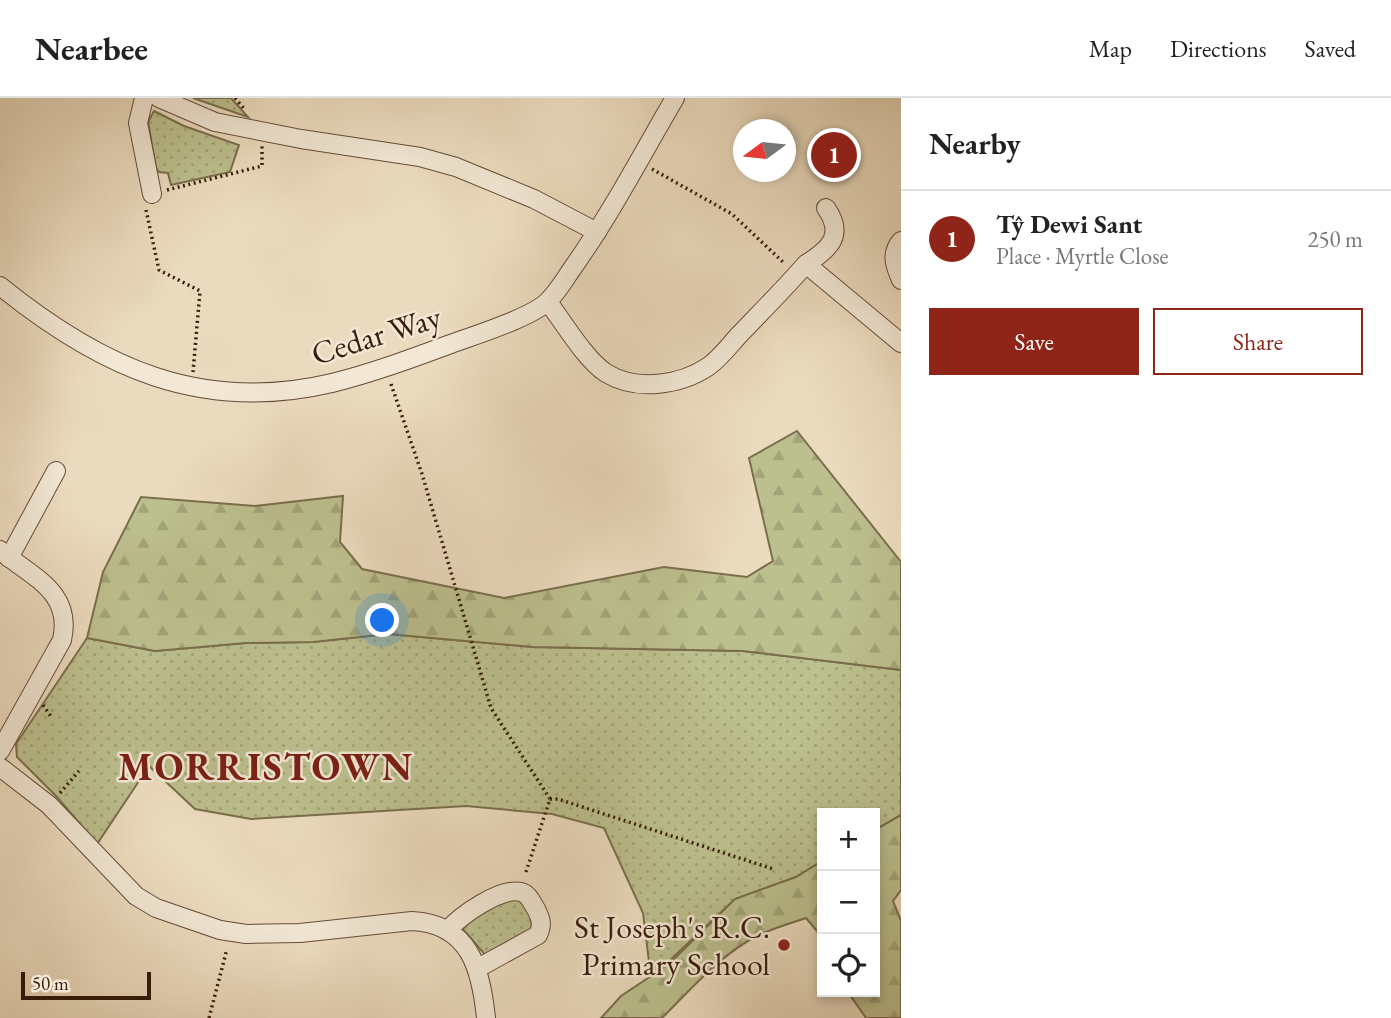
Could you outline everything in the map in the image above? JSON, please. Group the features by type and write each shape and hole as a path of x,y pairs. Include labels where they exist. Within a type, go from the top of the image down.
{"street":[{"path":"144,98 138,123 152,194"},
{"path":"159,98 215,122 301,139 420,157 456,167 534,199 597,233"},
{"name":"Cedar Way","path":"0,286 50,325 96,353 191,388 277,391 330,383 385,369 503,324 548,302 597,233 675,98"},
{"path":"548,302 589,357 605,373 620,380 646,384 669,383 688,377 710,365 801,270 819,256 836,229 834,218 826,208"},
{"path":"901,242 895,248 894,256 901,280"},
{"path":"801,270 901,343"},
{"path":"0,751 62,640 65,629 61,603 51,590 5,554 56,471"},
{"path":"0,767 49,806 136,896 168,913 232,932 270,935 412,920 436,924 448,930 465,946 478,968 486,1018"},
{"path":"448,930 478,905 513,892 527,895 541,919 538,934 478,968"}],"path":[{"path":"191,388 200,291 159,270 143,196 262,166 263,131"},
{"path":"638,162 732,214 801,270"},
{"path":"385,369 422,474 491,708 550,799"},
{"path":"49,806 79,771"},
{"path":"550,799 558,799 773,869"},
{"path":"520,892 550,799"},
{"path":"209,1018 232,932"}],"green space":[{"path":"193,98 231,98 248,117"},
{"path":"154,111 184,126 239,145 230,172 171,185 168,173 159,172 156,168 148,122"},
{"path":"797,431 901,562 901,670 743,651 533,647 388,634 313,642 246,643 155,651 87,638 103,572 141,497 255,506 343,496 340,542 362,569 504,598 664,567 747,577 773,561 749,458"},
{"path":"388,634 533,647 743,651 901,670 901,815 880,827 880,808 817,808 817,864 796,877 735,899 651,978 643,913 604,828 552,814 466,806 251,819 195,809 149,766 97,844 57,797 17,757 16,744 87,638 155,651 246,643 313,642"},
{"path":"901,815 901,890 893,901 901,921 901,1018 866,1018 851,997 880,997 880,827"},
{"path":"817,864 817,931 806,918 759,935 732,951 662,1018 601,1018 621,996 669,964 735,899 796,877"},
{"path":"514,899 523,901 532,917 531,930 486,956 462,928 487,908"}],"place":[{"name":"Tŷ Dewi Sant","path":"834,155"},
{"name":"St Joseph's R.C. Primary School","path":"784,945"}],"district":[{"name":"MORRISTOWN","path":"266,766"}]}
